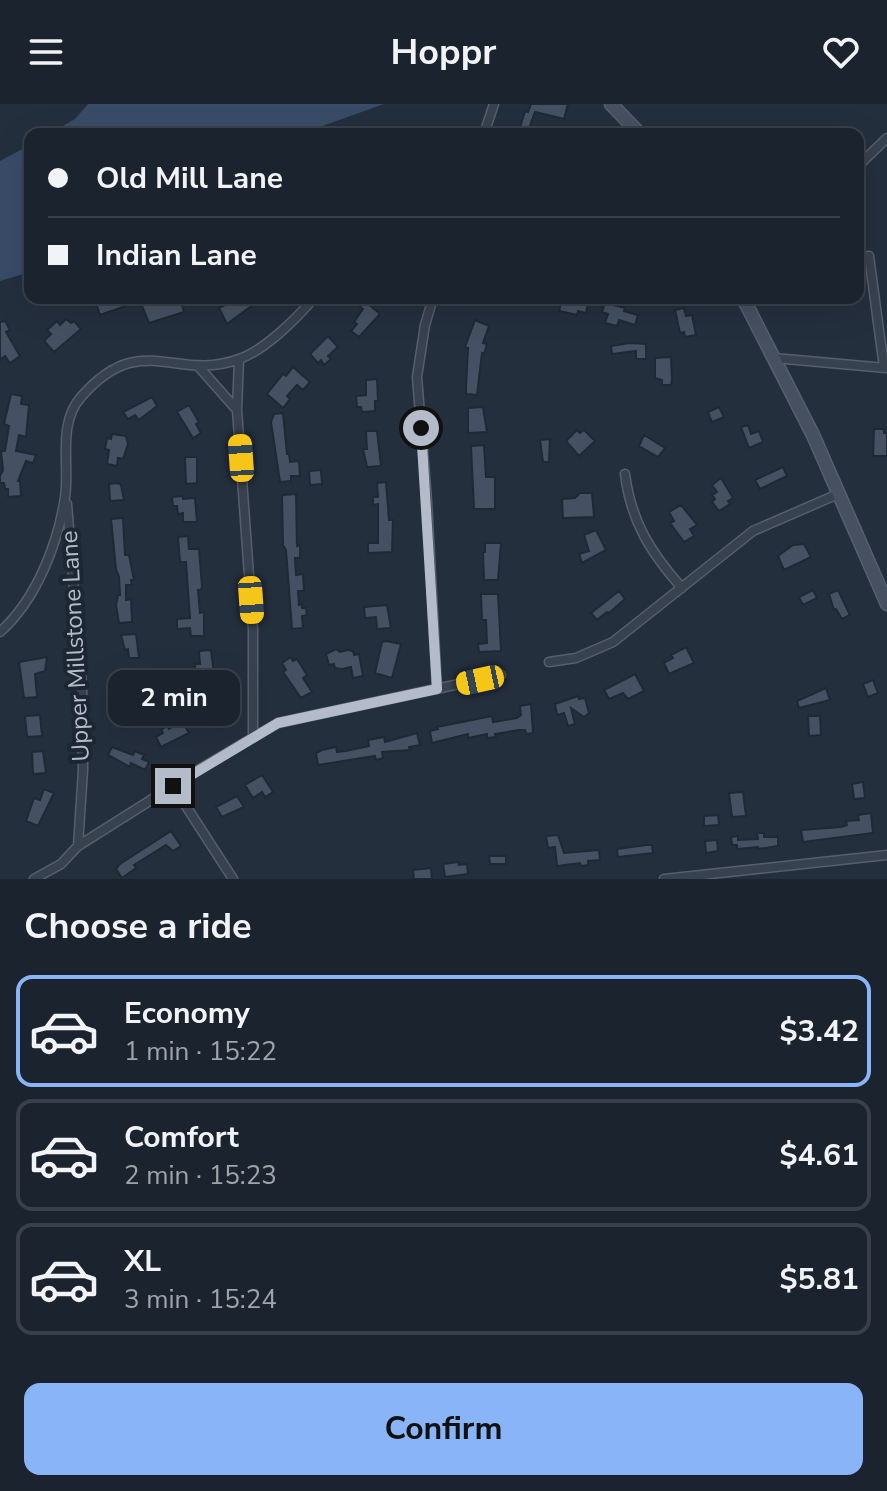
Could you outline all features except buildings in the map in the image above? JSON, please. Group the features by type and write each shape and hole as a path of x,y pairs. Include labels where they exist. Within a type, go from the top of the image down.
{"street":[{"path":"486,128 494,104"},
{"path":"611,104 634,128"},
{"path":"864,160 887,138"},
{"path":"774,358 886,368 869,256 864,257"},
{"path":"0,632 20,611 53,543 66,494 67,432 70,417 81,396 118,367 133,361 158,360 198,366 239,359 291,323 308,304"},
{"path":"431,304 417,377 437,689"},
{"path":"746,304 813,435 887,604"},
{"path":"239,359 237,410 253,630 253,736"},
{"path":"198,366 237,410"},
{"path":"625,474 629,496 647,546 682,588"},
{"name":"Upper Millstone Lane","path":"66,494 82,686 83,770 78,846"},
{"path":"549,662 576,658 599,650 753,531 838,494"},
{"path":"34,879 61,864 78,846 278,723 501,675"},
{"path":"173,786 233,879"},
{"path":"664,879 887,855"}],"water":[{"path":"88,104 384,104 317,128 59,128 75,119"},
{"path":"24,148 24,274 0,281 0,161"}],"route":[{"path":"173,786 278,723 437,689 421,428"}]}
